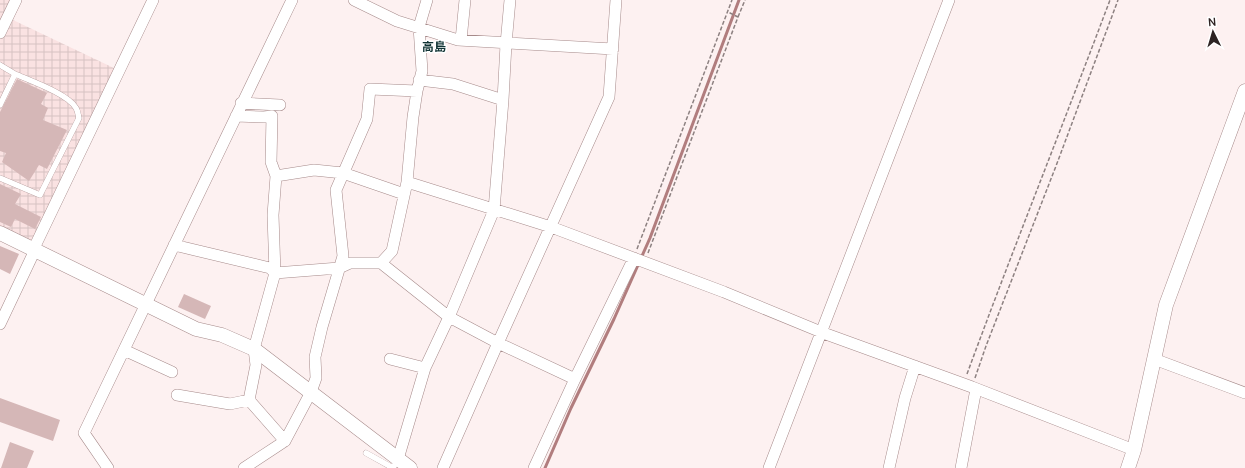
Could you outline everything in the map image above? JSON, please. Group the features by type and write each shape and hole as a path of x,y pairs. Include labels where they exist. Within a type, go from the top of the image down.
{"street":[{"path":"0,33 16,0"},
{"path":"0,324 153,0"},
{"path":"108,468 84,432 241,103 292,0"},
{"path":"354,0 397,21 461,40 506,44 613,49"},
{"path":"381,263 392,251 407,182 413,117 419,80 422,71 419,27 427,0"},
{"path":"461,40 465,0"},
{"path":"398,458 425,368 494,210 510,0"},
{"path":"443,468 609,97 616,0"},
{"path":"769,468 949,0"},
{"path":"419,80 453,84 503,100"},
{"path":"244,468 285,441 311,392 316,378 315,357 343,256 336,190 367,119 370,89 417,91"},
{"path":"1128,468 1134,450 1166,305 1245,91"},
{"path":"241,103 280,106"},
{"path":"236,116 272,116 271,162 276,176 273,215 275,273 254,349 256,365 249,400"},
{"path":"276,176 314,170 343,173 404,194"},
{"path":"407,182 550,227 724,292 821,332 971,386 1134,450"},
{"path":"0,233 196,328 222,335 254,349 410,468"},
{"path":"174,245 270,268 275,273 339,268 350,263 381,263 449,316 498,344 575,379"},
{"path":"534,468 575,379 634,258"},
{"path":"124,350 172,372"},
{"path":"390,359 425,368"},
{"path":"1154,359 1245,393"},
{"path":"889,468 905,398 915,366"},
{"path":"961,468 971,386"},
{"path":"177,395 230,404 249,400"},
{"path":"249,400 285,441"}],"lane":[{"path":"0,65 15,74 59,94 76,108 79,118 40,195 0,178"},
{"path":"0,105 15,74"},
{"path":"366,453 392,468 398,458"}],"path":[{"path":"634,258 732,0"},
{"path":"645,263 745,0"},
{"path":"971,386 1020,233 1110,0"},
{"path":"971,386 1118,0"},
{"path":"728,12 738,17"}],"shaded area":[{"path":"0,0 22,0 13,20 116,69 33,242 0,226"}],"building":[{"path":"17,79 47,93 41,104 48,108 43,120 67,130 47,169 39,165 29,181 2,162 6,153 0,151 0,112"},
{"path":"0,184 21,194 15,204 41,217 35,229 15,219 11,227 0,222"},
{"path":"0,246 19,254 10,274 0,269"},
{"path":"184,294 211,306 205,319 178,307"},
{"path":"0,398 60,420 53,441 0,422"},
{"path":"10,442 34,451 27,468 1,468"}],"waterway":[{"path":"545,468 571,408 614,319 650,238 739,0"}],"district":[{"name":"高島","path":"434,47"}]}
